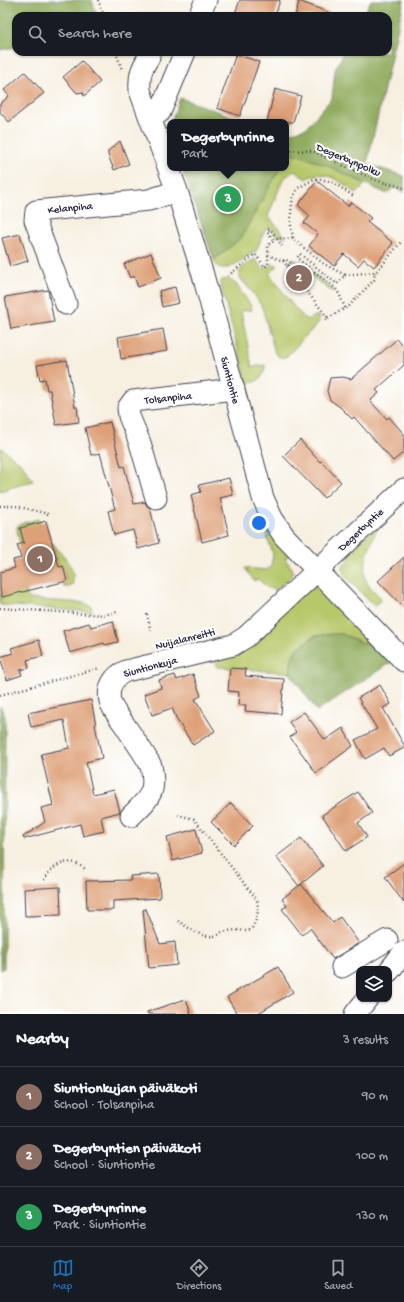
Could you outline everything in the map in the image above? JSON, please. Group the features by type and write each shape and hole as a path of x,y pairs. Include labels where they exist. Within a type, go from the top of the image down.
{"street":[{"path":"201,12 206,0"},
{"path":"150,118 160,112 183,56"},
{"name":"Siuntiontie","path":"149,57 142,67 140,91 167,165"},
{"name":"Siuntiontie","path":"169,171 204,275 261,492 272,518 284,536 404,661"},
{"name":"Kelanpiha","path":"66,304 35,220 36,211 149,200 177,191"},
{"name":"Tolsanpiha","path":"156,498 140,443 129,416 128,408 133,401 234,389"},
{"name":"Degerbyntie","path":"317,570 404,489"},
{"name":"Siuntionkuja","path":"131,816 149,797 154,776 152,766 113,708 109,694 113,680 126,671 233,645 246,637 317,570"},
{"path":"342,967 387,940"},
{"path":"392,967 404,952"},
{"path":"355,1014 365,1002"}],"path":[{"path":"98,0 102,12"},
{"name":"Degerbynpolku","path":"289,150 312,151 375,180 404,188"},
{"path":"355,197 332,182 320,179 314,179 298,188 294,197 291,212 291,228 294,240 324,264 345,275 375,272 401,242"},
{"path":"228,276 255,254 265,267 268,263 268,245 274,242 267,231 270,229 282,246"},
{"path":"277,238 287,239 294,237"},
{"path":"345,275 337,284 300,254 297,258 335,288 340,294 340,299 345,308"},
{"path":"268,255 283,261 285,259 291,263 287,266 328,318"},
{"path":"325,321 349,306 374,280 375,272"},
{"path":"0,506 16,506 48,514"},
{"path":"0,608 103,614 117,612"},
{"path":"147,614 151,632"},
{"path":"0,695 105,667"},
{"path":"178,815 194,819 257,900 259,910 251,930 240,932 235,930 218,935 202,935 178,921"},
{"path":"44,880 58,865 69,862 86,869"}],"green space":[{"path":"0,0 92,0 96,12 12,12 12,48 0,50"},
{"path":"371,0 404,0 392,53 392,12 365,12"},
{"path":"342,56 391,56 367,164 404,176 404,193 394,187 387,194 328,166 290,152 289,154 289,133 306,128 332,98 335,70"},
{"path":"180,98 240,119 172,119"},
{"path":"289,144 328,166 365,184 357,194 339,181 326,175 320,174 306,179 295,170 283,179 268,216 286,237 277,236 270,227 265,230 256,251 229,268 220,268 216,265 183,171 289,171"},
{"path":"183,171 278,171 241,238 214,260"},
{"path":"293,258 334,290 332,292 291,260"},
{"path":"255,259 263,269 272,264 277,265 277,267 269,273 294,307 307,320 318,316 319,322 285,357 280,357 275,353 262,307 254,294 240,278 240,271 246,264"},
{"path":"228,279 236,284 251,306 252,310 241,311 252,367 265,365 262,376 255,382 251,383 247,383 220,283 222,280"},
{"path":"0,447 22,464 33,481 0,491"},
{"path":"39,519 40,523 24,543 20,544 17,526"},
{"path":"380,524 368,553 365,570 367,583 382,599 374,606 344,575 343,567 351,557 345,552"},
{"path":"271,531 290,554 285,559 292,569 289,579 276,590 268,588 258,579 254,581 245,568 266,570 271,567 273,554 267,537 267,532"},
{"path":"52,542 71,567 73,579 72,585 68,587 64,587 62,582 67,580 63,566 59,567"},
{"path":"313,586 318,586 373,640 368,645 342,634 314,636 296,650 292,658 290,673 218,667 213,656"},
{"path":"0,588 25,591 29,599 84,603 91,606 92,612 0,605"},
{"path":"342,634 368,645 373,640 393,661 317,711 290,673 292,658 296,650 314,636"},
{"path":"0,706 5,716 4,968 0,970"}],"building":[{"path":"240,0 280,0 276,12 236,12"},
{"path":"299,1 327,12 296,12"},
{"path":"235,56 242,56 259,62 240,116 217,108"},
{"path":"82,61 100,82 84,96 83,92 77,93 63,77"},
{"path":"25,72 44,93 9,122 0,112 0,104 9,96 4,90"},
{"path":"275,89 301,96 293,122 289,122 289,119 268,119"},
{"path":"120,141 129,164 114,170 108,155 108,151"},
{"path":"317,181 348,206 351,202 371,218 367,222 393,243 374,267 364,259 358,266 344,254 334,266 309,246 318,234 304,223 310,216 298,205"},
{"path":"20,234 28,261 10,266 2,238"},
{"path":"151,253 161,278 138,287 134,276 130,278 124,264"},
{"path":"175,287 179,303 162,307 159,291"},
{"path":"48,290 54,322 11,329 5,297"},
{"path":"163,329 167,351 121,359 118,337"},
{"path":"397,339 404,347 404,365 376,390 379,393 370,401 387,419 389,417 404,434 404,452 393,461 354,417 352,419 340,407 330,400 327,391 330,378 343,377 351,379"},
{"path":"67,360 79,422 56,425 50,390 47,390 45,379 40,380 37,365"},
{"path":"110,422 121,467 124,466 134,504 145,502 150,508 159,543 138,549 133,530 114,535 108,511 115,509 100,453 91,455 85,428"},
{"path":"300,440 341,482 324,498 283,456"},
{"path":"229,478 233,495 220,498 229,535 202,542 191,495 201,492 199,485"},
{"path":"46,521 59,567 63,566 67,581 2,597 0,588 0,572 15,568 13,560 21,558 17,545 24,543 20,528"},
{"path":"404,557 404,608 378,581"},
{"path":"113,621 118,642 105,645 104,643 70,653 63,631 89,623 91,627"},
{"path":"39,640 43,656 27,660 29,668 20,670 22,675 7,680 0,657 13,653 11,648"},
{"path":"230,668 246,669 245,676 284,679 281,714 245,711 246,705 238,705 239,692 228,691"},
{"path":"193,674 201,696 195,699 215,731 193,745 177,720 172,708 152,715 144,694 161,688 159,680 175,675 177,680"},
{"path":"380,685 391,704 383,708 404,745 404,748 389,756 384,748 365,759 355,740 377,729 358,698"},
{"path":"91,700 102,758 86,762 93,794 114,789 120,812 101,817 104,831 83,836 80,824 24,839 23,837 45,822 41,808 53,805 41,754 69,748 64,720 31,727 28,713"},
{"path":"304,712 325,740 343,728 353,746 316,773 290,737 296,732 289,722"},
{"path":"358,792 372,813 358,823 367,837 346,851 322,815"},
{"path":"231,803 253,826 234,845 211,822"},
{"path":"196,829 202,853 173,861 167,837"},
{"path":"301,838 323,866 299,886 276,857"},
{"path":"404,863 404,903 385,877"},
{"path":"159,874 160,898 113,901 113,910 87,910 86,881 131,880 130,876"},
{"path":"301,884 333,923 340,917 359,943 333,959 310,928 302,935 282,909 287,906 282,899"},
{"path":"60,887 61,915 25,916 24,889"},
{"path":"146,909 160,944 175,942 177,965 149,968 143,910"},
{"path":"278,967 293,992 257,1014 237,1014 227,997"},
{"path":"186,999 191,1014 148,1014 147,1012"}],"place":[{"name":"Degerbynrinne","path":"228,199"},
{"name":"Degerbyntien päiväkoti","path":"299,278"},
{"name":"Siuntionkujan päiväkoti","path":"40,559"}]}
